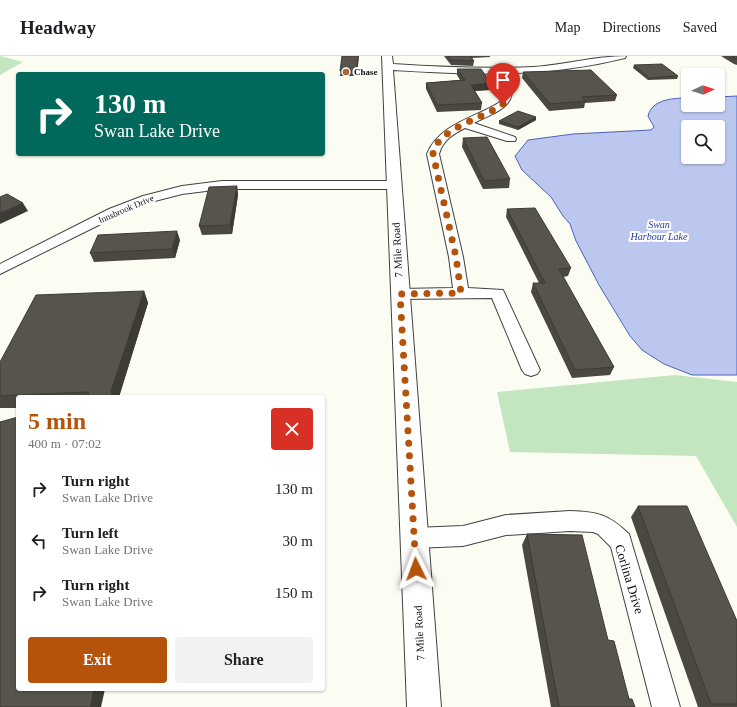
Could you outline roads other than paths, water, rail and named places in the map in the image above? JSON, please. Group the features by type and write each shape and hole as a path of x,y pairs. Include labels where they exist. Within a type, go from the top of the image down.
{"street":[{"path":"387,62 478,72 488,70 504,71 568,67 621,56"},
{"name":"7 Mile Road","path":"387,62 424,707"},
{"path":"461,293 456,257 433,154 437,141 443,136 493,110 506,101 509,89 504,71"},
{"path":"466,124 511,139"},
{"name":"Innsbrook Drive","path":"0,270 114,212 147,199 182,190 210,186 263,186 293,194 394,190"},
{"path":"400,294 498,293 532,370"},
{"name":"Corlina Drive","path":"414,538 463,536 506,524 578,521 593,522 606,527 621,542 666,707"}],"water":[{"name":"Swan Harbour Lake","path":"737,96 737,375 692,375 664,364 642,350 630,336 599,285 576,241 570,224 551,197 522,170 515,156 528,140 573,134 651,130 654,127 648,116 650,110 659,103 681,98 681,112 725,112 725,97"}],"place":[{"name":"Chase","path":"346,72"}]}
